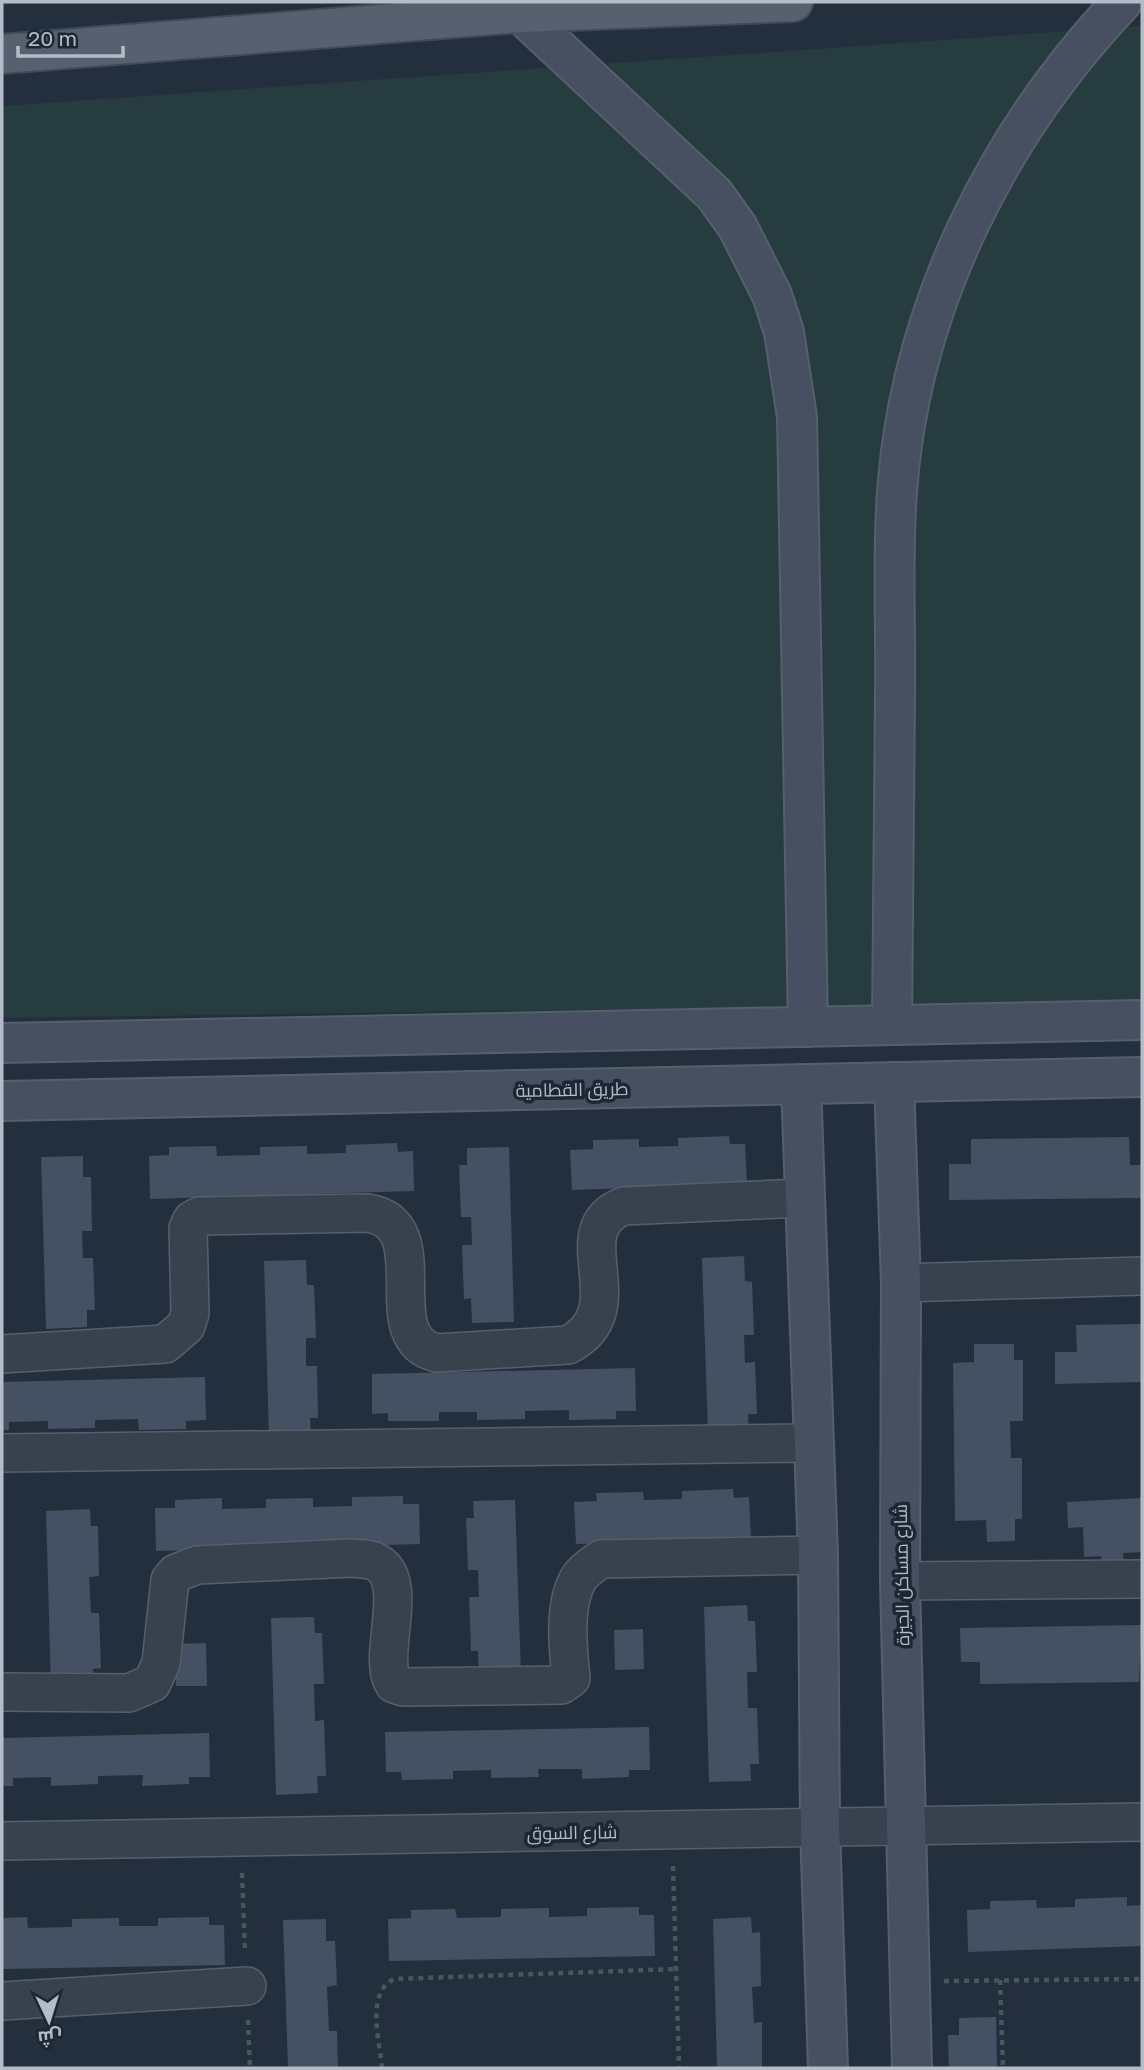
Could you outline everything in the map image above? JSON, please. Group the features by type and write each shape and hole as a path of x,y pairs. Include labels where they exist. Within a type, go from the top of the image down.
{"main road":[{"path":"2,54 520,13 793,2"}],"street":[{"path":"892,1025 897,492 913,390 941,291 982,196 1035,107 1066,66 1122,2"},
{"path":"520,13 714,194 756,260 784,332 797,417 808,1027"},
{"path":"2,1042 1142,1020"},
{"name":"طريق القطامية","path":"2,1101 1142,1077"},
{"name":"شارع مساكن الجيزة","path":"894,1082 901,1283 900,1581 912,1981 912,2068"},
{"path":"800,1084 818,1555 820,1828 828,2068"},
{"path":"2,1354 165,1344 186,1326 190,1313 188,1228 194,1218 341,1213 378,1214 395,1225 402,1243 410,1331 413,1340 427,1351 437,1353 568,1345 582,1337 593,1325 599,1310 597,1233 600,1224 614,1210 624,1206 803,1198"},
{"path":"901,1283 1142,1276"},
{"path":"2,1453 812,1443"},
{"path":"2,1692 129,1693 143,1689 152,1683 161,1662 170,1580 176,1573 197,1565 352,1558 373,1561 384,1568 390,1581 393,1600 389,1673 394,1684 403,1687 561,1685 571,1678 570,1608 574,1593 579,1578 601,1559 818,1555"},
{"path":"900,1581 1142,1579"},
{"name":"شارع السوق","path":"2,1841 1142,1822"},
{"path":"2,2001 247,1986"}],"path":[{"path":"672,1830 679,2068"},
{"path":"382,2068 377,1995 394,1979 677,1969"},
{"path":"912,1981 1142,1979"},
{"path":"1000,1980 1003,2068"}],"green space":[{"path":"1142,26 1142,1002 2,1018 2,106"}],"building":[{"path":"729,1136 730,1144 745,1144 747,1184 572,1190 570,1150 593,1149 593,1140 639,1139 639,1147 678,1146 678,1138"},
{"path":"1129,1137 1130,1165 1142,1165 1142,1198 949,1200 949,1164 971,1164 971,1139"},
{"path":"397,1143 398,1152 413,1151 414,1191 150,1199 149,1156 169,1155 169,1147 216,1146 217,1156 260,1155 260,1147 307,1146 307,1154 346,1153 346,1145"},
{"path":"509,1147 514,1322 472,1323 471,1298 464,1299 462,1245 472,1245 471,1217 461,1217 459,1165 467,1165 467,1148"},
{"path":"83,1156 83,1177 91,1177 92,1231 82,1231 83,1258 93,1258 95,1310 87,1310 87,1327 46,1329 41,1157"},
{"path":"744,1256 745,1281 752,1282 754,1335 744,1335 745,1363 755,1362 757,1414 748,1414 749,1432 708,1433 702,1258"},
{"path":"306,1260 307,1285 314,1285 316,1338 306,1338 306,1366 317,1366 318,1418 310,1418 311,1435 269,1436 264,1261"},
{"path":"1142,1324 1142,1382 1055,1384 1055,1352 1077,1352 1076,1325"},
{"path":"974,1344 1014,1344 1014,1360 1023,1360 1023,1421 1010,1421 1011,1458 1022,1458 1022,1519 1015,1519 1015,1541 987,1542 986,1520 955,1521 953,1363 974,1362"},
{"path":"635,1368 636,1411 616,1411 616,1419 569,1420 569,1410 525,1411 525,1419 477,1420 477,1412 439,1412 439,1421 388,1421 388,1413 372,1414 372,1374"},
{"path":"205,1377 206,1420 186,1421 186,1429 139,1430 138,1419 95,1420 95,1428 48,1429 48,1421 9,1422 9,1430 2,1430 2,1382"},
{"path":"733,1489 734,1498 749,1497 751,1538 576,1544 574,1502 597,1501 596,1493 643,1492 644,1500 682,1499 682,1491"},
{"path":"403,1496 403,1504 419,1504 420,1544 156,1551 155,1508 175,1508 175,1500 222,1498 222,1509 266,1508 266,1499 313,1498 313,1507 352,1506 352,1497"},
{"path":"1142,1498 1142,1552 1123,1553 1124,1562 1102,1563 1101,1556 1084,1557 1083,1527 1068,1528 1067,1502"},
{"path":"515,1500 521,1675 479,1676 478,1651 471,1651 469,1597 479,1597 478,1570 468,1570 466,1518 474,1518 473,1501"},
{"path":"90,1509 91,1526 98,1526 99,1576 89,1577 91,1613 99,1613 101,1668 93,1669 94,1686 51,1687 46,1511"},
{"path":"747,1605 748,1621 755,1621 757,1672 747,1672 748,1708 757,1708 759,1764 750,1764 751,1781 709,1782 704,1607"},
{"path":"314,1617 315,1633 322,1633 324,1684 314,1684 315,1721 324,1720 326,1776 317,1776 318,1793 276,1795 271,1618"},
{"path":"1142,1625 1139,1682 980,1684 980,1662 961,1662 960,1628"},
{"path":"643,1629 644,1669 615,1670 614,1630"},
{"path":"206,1643 207,1686 176,1686 176,1644"},
{"path":"649,1727 650,1770 629,1770 629,1777 582,1779 582,1769 538,1769 539,1777 491,1778 491,1770 453,1771 453,1779 402,1780 401,1772 386,1772 385,1732"},
{"path":"209,1733 210,1777 189,1777 189,1784 142,1786 143,1775 98,1776 98,1784 51,1786 51,1777 13,1778 13,1786 2,1786 2,1738"},
{"path":"1127,1897 1127,1906 1142,1905 1142,1946 968,1952 967,1910 990,1909 990,1901 1036,1900 1037,1908 1075,1907 1075,1899"},
{"path":"639,1907 639,1915 654,1915 655,1956 389,1961 388,1919 411,1918 411,1910 455,1909 457,1918 501,1917 501,1909 549,1908 549,1917 587,1916 587,1908"},
{"path":"27,1917 28,1928 72,1927 72,1919 119,1918 119,1926 158,1926 158,1918 209,1917 209,1925 224,1925 225,1965 2,1969 2,1918"},
{"path":"751,1917 752,1933 760,1932 761,1986 752,1987 754,2023 762,2022 762,2068 717,2068 713,1919"},
{"path":"326,1919 326,1941 335,1941 337,1985 327,1987 329,2031 337,2031 338,2068 288,2068 283,1920"},
{"path":"996,2017 997,2068 949,2068 948,2035 959,2035 959,2018"}]}
